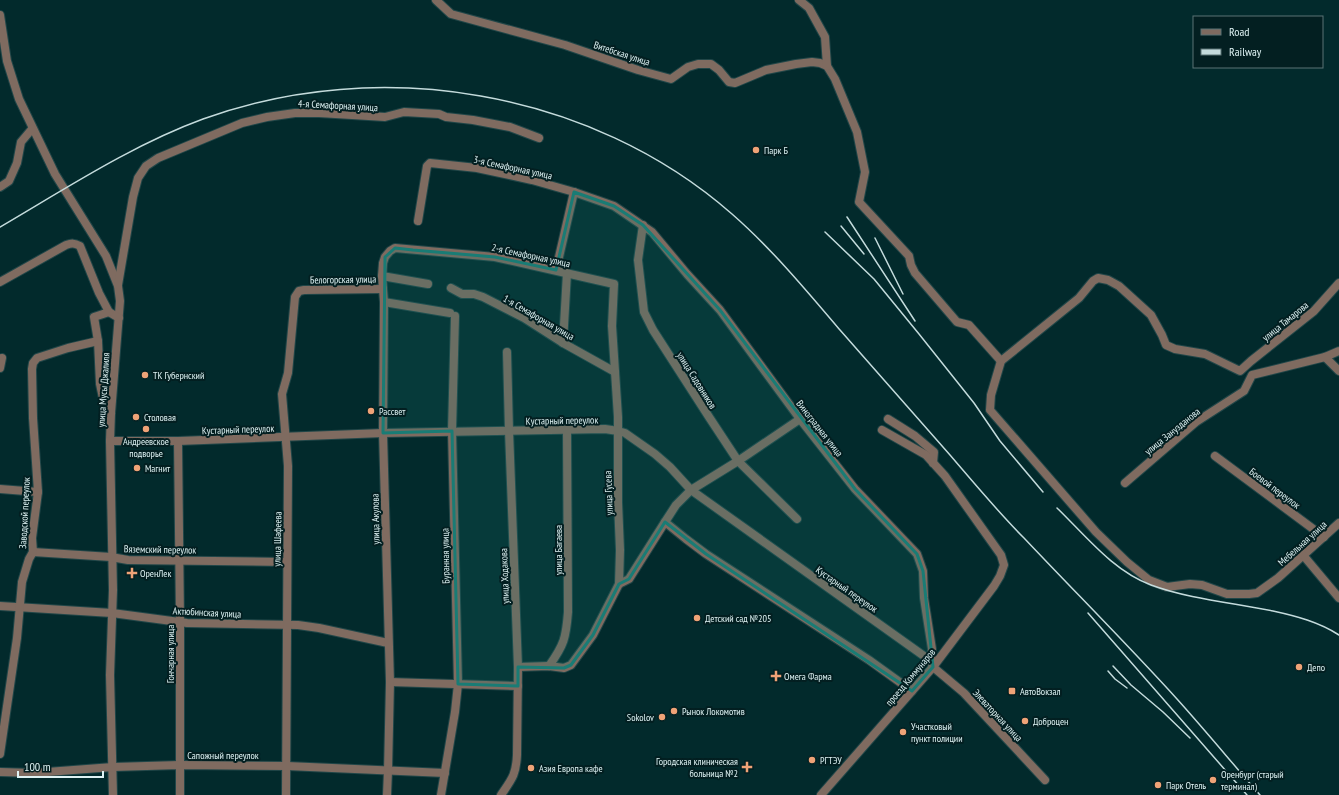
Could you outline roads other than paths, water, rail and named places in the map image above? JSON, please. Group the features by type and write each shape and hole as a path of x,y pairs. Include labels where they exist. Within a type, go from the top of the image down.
{"street":[{"name":"Витебская улица","path":"436,0 451,14 565,45 631,68 671,79 688,67 698,64 711,64 719,70 729,82 734,83 766,70 796,64 812,62 827,66"},
{"path":"799,0 809,8 825,37 827,66 835,79 858,132 865,172 859,202 909,256 915,273 957,322 969,325 1001,361 1079,298 1093,281 1098,278 1108,280 1120,286 1151,315 1166,345 1175,349 1205,354 1252,375 1325,357 1339,351"},
{"name":"улица Мусы Джалиля","path":"0,15 3,60 32,129 55,174 106,256 118,286 120,301 110,441 112,613 110,675 113,795"},
{"name":"4-я Семафорная улица","path":"118,286 133,197 138,178 146,166 158,158 242,123 267,117 295,113 386,117 404,112 439,114 446,117 510,127 539,138"},
{"path":"0,187 9,180 17,163 21,142 32,129"},
{"name":"3-я Семафорная улица","path":"418,221 427,166 430,162 477,168 532,180 574,192 614,206 643,226"},
{"path":"556,270 574,192"},
{"name":"Виноградная улица","path":"643,226 652,232 687,274 720,310 800,419 855,488 917,554 923,571 924,598 932,649 932,664"},
{"name":"улица Садовников","path":"643,226 638,260 644,312 704,410 738,461 797,519"},
{"path":"0,282 66,245 71,243 76,244 80,246 99,293 109,312 119,318"},
{"name":"2-я Семафорная улица","path":"395,248 495,257 614,284"},
{"name":"улица Акулова","path":"387,795 390,682 382,433 384,302 382,263 390,251 395,248"},
{"path":"563,343 567,273"},
{"path":"382,276 428,284"},
{"name":"улица Тамарова","path":"1240,370 1314,311 1339,283"},
{"name":"улица Гусева","path":"549,666 564,668 571,665 593,635 619,584 620,550 618,431 612,326 614,284"},
{"name":"1-я Семафорная улица","path":"450,288 462,294 474,294 483,297 524,318 563,343 615,372"},
{"name":"Белогорская улица","path":"304,290 383,289"},
{"name":"улица Шафеева","path":"286,795 288,466 284,437 282,394 288,373 295,297 299,291 304,290"},
{"name":"Буранная улица","path":"384,302 452,315 452,432 458,684 455,712 441,795"},
{"path":"109,312 94,317 98,341 100,384 104,403 111,413"},
{"name":"Заводской переулок","path":"0,754 9,697 22,582 29,559 33,552 32,538 38,492 33,418 33,364 37,358 68,348 98,341"},
{"name":"улица Ходакова","path":"501,795 512,780 516,768 518,686 507,352"},
{"path":"1325,357 1339,371"},
{"path":"0,368 2,358"},
{"name":"Мебельная улица","path":"1001,361 991,395 990,410 1096,532 1127,562 1149,580 1167,587 1190,584 1202,585 1227,594 1239,595 1257,593 1278,578 1339,523"},
{"name":"улица Занузданова","path":"1125,483 1196,422 1244,391 1252,375"},
{"path":"619,584 629,578 676,505 691,490 738,461 800,419"},
{"path":"888,419 914,436 934,452 933,463"},
{"name":"Кустарный переулок","path":"110,441 178,441 382,433 567,429 605,429 618,431 625,433 655,454 670,467 691,490 932,664"},
{"name":"улица Багаева","path":"549,666 560,652 567,633 567,429"},
{"path":"882,430 926,456 933,463"},
{"name":"Гончарная улица","path":"178,441 180,795"},
{"name":"Боевой переулок","path":"1215,456 1324,537"},
{"name":"проезд Коммунаров","path":"821,795 912,691 994,586 1004,566 1001,555 950,482 933,463"},
{"path":"0,489 38,492"},
{"path":"665,522 686,540 706,554 869,660 912,691"},
{"name":"Вяземский переулок","path":"33,552 111,557 128,560 287,562"},
{"path":"1303,555 1339,598"},
{"name":"Актюбинская улица","path":"0,606 112,613 180,622 286,625 319,628 388,643"},
{"name":"Элеваторная улица","path":"932,664 964,693 1045,780"},
{"path":"518,667 549,666"},
{"path":"390,682 518,686"},
{"path":"0,697 9,697"},
{"name":"Сапожный переулок","path":"0,772 34,773 113,767 180,765 287,766 445,773"}],"railway":[{"path":"0,227 99,168 150,142 203,119 270,100 340,89 411,88 481,96 549,113 615,138 676,172 732,214 761,241 995,508 1158,679 1260,795"},
{"path":"847,217 915,321"},
{"path":"841,226 864,254"},
{"path":"825,232 874,279 974,403 1000,441 1043,492"},
{"path":"875,238 903,294"},
{"path":"1057,508 1112,562 1137,579 1181,594 1299,617 1323,626 1339,635"},
{"path":"1088,613 1247,795"},
{"path":"1113,666 1131,685 1163,712 1190,738"},
{"path":"1108,671 1115,679 1127,688"}],"place":[{"name":"Парк Б","path":"756,150"},
{"name":"ТК Губернский","path":"145,375"},
{"name":"Рассвет","path":"371,411"},
{"name":"Столовая","path":"136,417"},
{"name":"Андреевское подворье","path":"146,429"},
{"name":"Магнит","path":"137,468"},
{"name":"ОренЛек","path":"132,573"},
{"name":"Детский сад №205","path":"697,618"},
{"name":"Депо","path":"1299,667"},
{"name":"Омега Фарма","path":"776,676"},
{"name":"АвтоВокзал","path":"1012,691"},
{"name":"Рынок Локомотив","path":"674,711"},
{"name":"Sokolov","path":"662,717"},
{"name":"Доброцен","path":"1025,721"},
{"name":"Участковый пункт полиции","path":"903,732"},
{"name":"РГТЭУ","path":"812,760"},
{"name":"Городская клиническая больница №2","path":"747,767"},
{"name":"Азия Европа кафе","path":"531,768"},
{"name":"Оренбург (старый терминал)","path":"1213,780"},
{"name":"Парк Отель","path":"1158,785"}]}
